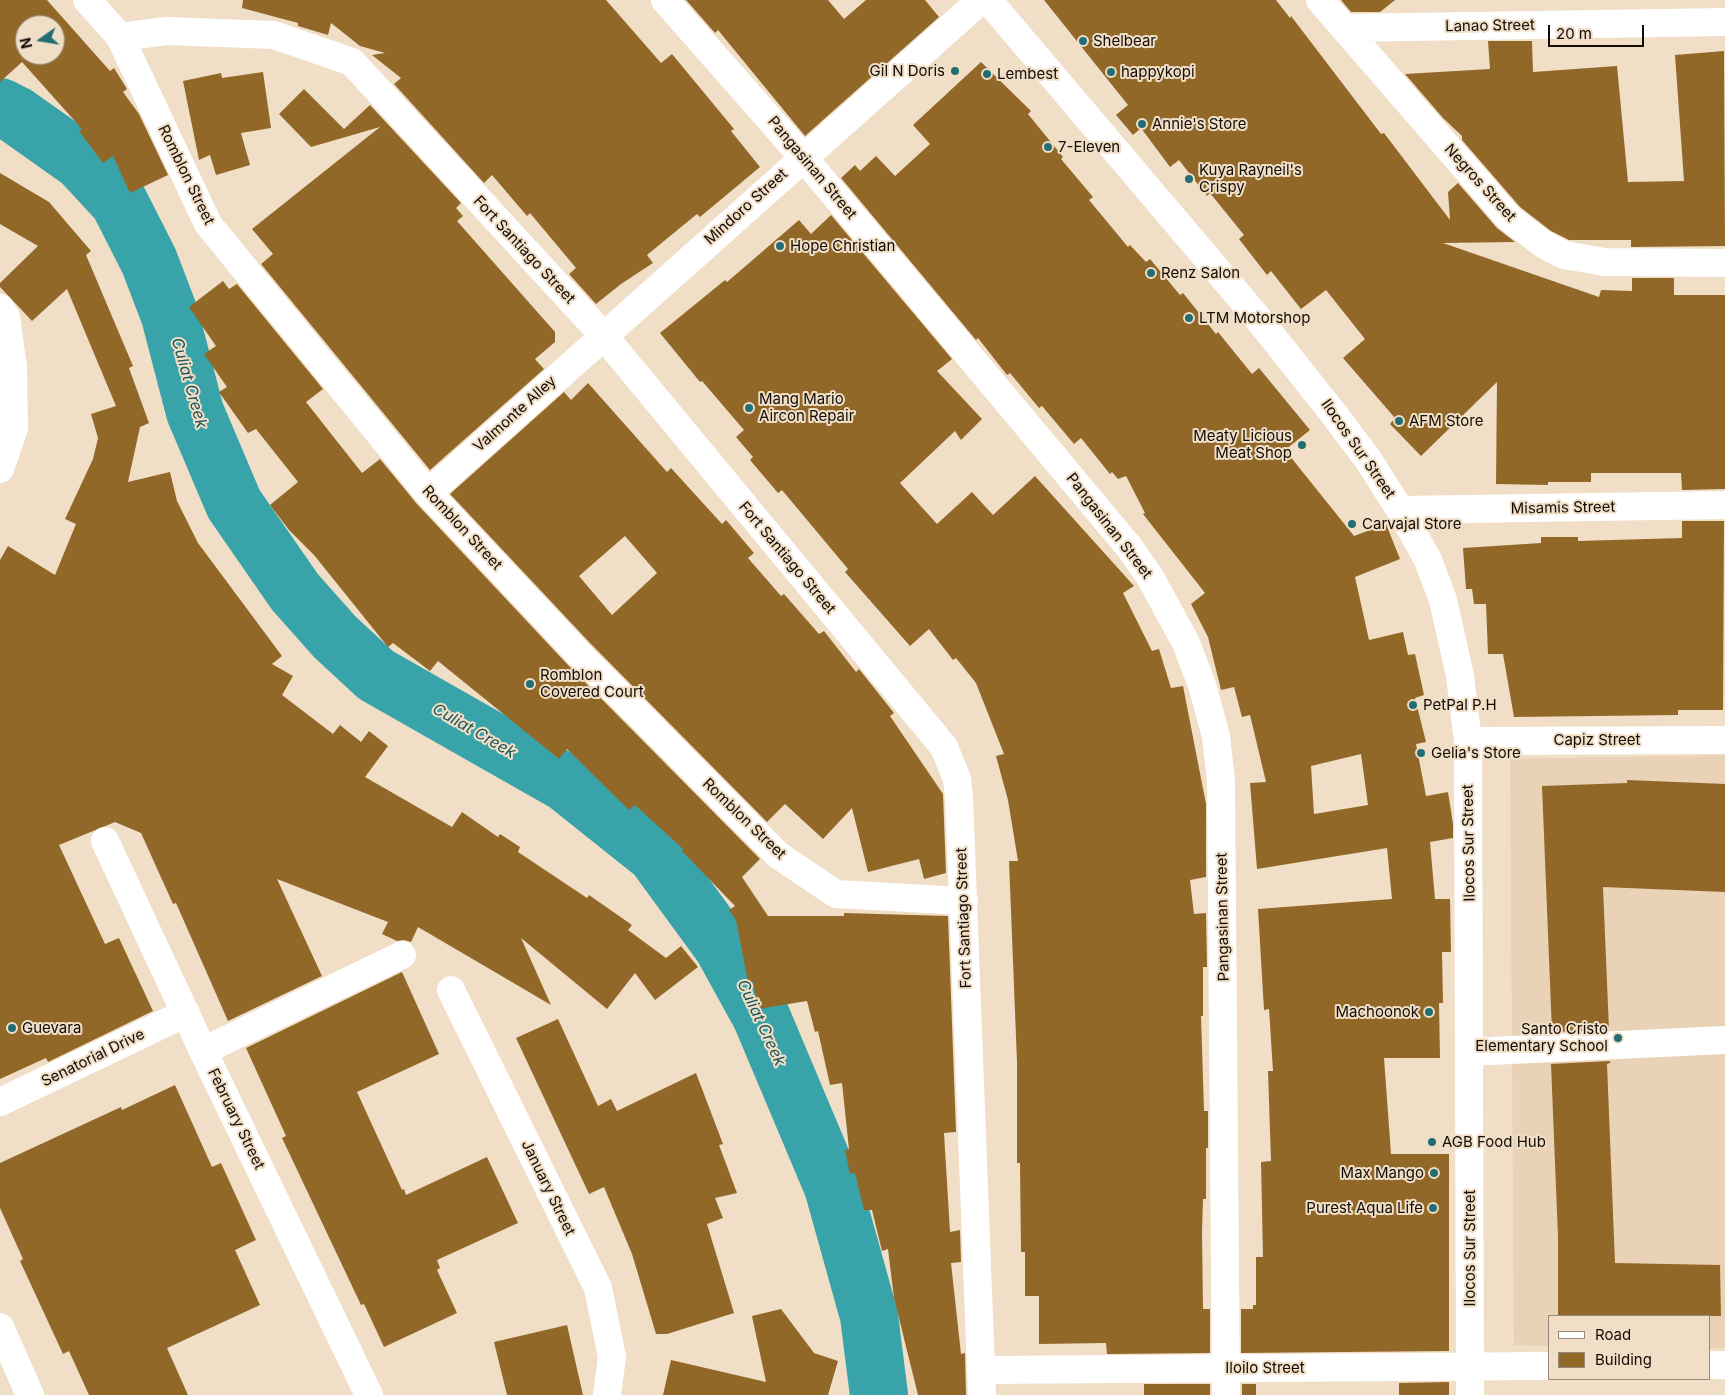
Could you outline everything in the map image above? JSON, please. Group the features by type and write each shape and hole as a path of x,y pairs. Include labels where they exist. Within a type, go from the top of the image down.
{"street":[{"name":"Romblon Street","path":"87,0 120,37 208,224 428,493 579,654 778,855 836,894 964,901"},
{"name":"Pangasinan Street","path":"665,0 803,157 1129,547 1186,643 1202,685 1216,736 1221,782 1226,1382"},
{"name":"Mindoro Street","path":"603,335 981,0"},
{"name":"Ilocos Sur Street","path":"988,0 1256,316 1333,413 1369,461 1400,510 1428,560 1443,600 1460,676 1468,741 1470,1395"},
{"name":"Negros Street","path":"1320,0 1510,218 1543,244 1564,255 1604,262 1725,262"},
{"name":"Lanao Street","path":"1345,28 1725,22"},
{"name":"Fort Santiago Street","path":"120,37 167,31 274,35 352,62 603,335 944,747 957,779 959,796 982,1382"},
{"path":"0,308 6,317 14,367 14,428 0,469"},
{"name":"Valmonte Alley","path":"428,493 603,335"},
{"name":"Misamis Street","path":"1400,510 1725,505"},
{"name":"Capiz Street","path":"1468,741 1725,740"},
{"name":"February Street","path":"105,841 203,1052 369,1395"},
{"path":"203,1052 402,955"},
{"name":"January Street","path":"451,990 598,1288 612,1357 607,1395"},
{"name":"Senatorial Drive","path":"0,1102 186,1013"},
{"path":"1468,1052 1725,1040"},
{"path":"0,1327 30,1395"},
{"path":"1710,1365 1725,1365"},
{"name":"Iloilo Street","path":"982,1382 1226,1382 1469,1366 1548,1366"}],"shaded area":[{"name":"Santo Cristo Elementary School","path":"1725,755 1725,1348 1710,1348 1710,1315 1548,1315 1548,1346 1514,1345 1510,759"}],"building":[{"path":"0,0 47,0 60,15 15,15 15,65 19,65 0,82"},
{"path":"243,0 606,0 661,63 672,54 734,129 731,131 760,167 700,217 697,214 647,255 653,263 621,284 596,304 569,274 576,268 530,213 527,216 492,175 484,183 394,84 401,78 372,55 385,53 360,46 331,23 328,35 298,26 298,23 242,8"},
{"path":"686,0 828,0 844,19 866,0 925,0 939,17 805,136 718,30 715,33"},
{"path":"1044,0 1276,0 1290,18 1291,16 1381,134 1384,133 1450,220 1448,192 1458,183 1497,228 1515,242 1443,243 1599,297 1601,290 1632,291 1632,278 1674,278 1674,295 1725,295 1725,489 1682,490 1681,473 1591,473 1591,482 1548,482 1548,485 1496,484 1497,382 1421,456 1390,424 1395,418 1343,358 1365,339 1326,290 1301,309 1271,271 1267,275 1239,239 1244,235 1210,193 1207,196 1179,160 1170,167 1141,128 1133,135 1116,115 1128,105"},
{"path":"1341,0 1395,0 1380,12 1351,12"},
{"path":"65,20 110,71 114,68 127,89 123,92 139,114 168,175 130,193 113,156 103,163 79,131 82,129 25,65 65,65"},
{"path":"1488,41 1532,41 1533,72 1617,66 1628,182 1684,181 1675,55 1724,51 1725,246 1631,247 1631,240 1569,240 1551,231 1520,207 1462,140 1462,136 1443,118 1405,74 1490,69"},
{"path":"981,62 1031,111 1028,114 1063,157 1061,159 1093,197 1089,200 1128,247 1130,245 1146,262 1150,259 1180,295 1183,293 1216,334 1218,332 1252,374 1259,368 1310,430 1285,450 1354,536 1386,524 1400,559 1355,577 1369,640 1403,632 1408,655 1415,654 1424,695 1415,698 1426,742 1416,744 1426,796 1448,792 1453,824 1453,838 1430,842 1435,899 1450,899 1451,952 1442,952 1443,1003 1439,1003 1440,1058 1384,1058 1391,1154 1449,1154 1449,1351 1241,1353 1241,1309 1253,1309 1253,1305 1256,1305 1256,1257 1263,1257 1261,1162 1271,1161 1268,1071 1273,1071 1269,1009 1264,1010 1258,909 1392,899 1387,848 1257,869 1250,783 1266,782 1250,715 1242,717 1234,687 1221,690 1208,637 1191,604 1205,593 1143,514 1145,513 1126,476 1118,479 1112,472 1110,474 1081,438 1074,444 1042,406 1039,408 1010,373 1007,375 978,338 976,340 841,178 855,165 860,171 876,156 895,176 930,144 913,125","holes":["1361,754 1368,805 1314,814 1311,766"]},
{"path":"263,72 271,128 241,133 250,165 216,175 210,155 199,160 183,81 221,73 222,78"},
{"path":"304,89 344,129 370,105 461,203 456,208 463,216 457,221 555,332 555,342 535,359 544,369 430,470 261,264 273,254 252,229 380,127 311,147 279,114"},
{"path":"0,173 49,202 91,251 86,255 133,366 129,368 149,423 140,427 128,482 170,472 177,501 198,543 282,656 272,664 293,676 282,695 333,734 340,725 361,742 369,731 388,746 365,777 452,827 462,812 498,837 500,834 520,847 518,852 587,898 589,895 632,925 628,930 666,958 681,946 698,967 655,1000 635,973 607,1009 521,938 551,1005 418,927 411,942 397,941 382,934 388,922 277,879 322,976 228,1021 176,903 173,904 141,833 115,822 59,845 105,944 119,938 153,1011 48,1062 46,1058 0,1079 0,560 8,546 55,575 76,524 65,519 93,459 98,438 91,414 116,406 67,289 32,321 0,287 0,283 38,246 0,224"},
{"path":"831,215 952,359 937,371 982,419 961,440 955,431 900,483 937,524 972,492 993,515 1035,476 1134,586 1123,593 1152,651 1159,649 1171,688 1183,686 1206,804 1206,877 1190,880 1194,914 1206,913 1207,967 1203,967 1203,1016 1201,1016 1204,1111 1208,1111 1208,1148 1206,1148 1206,1199 1203,1199 1202,1232 1203,1309 1210,1309 1210,1353 1107,1354 1106,1343 1039,1344 1039,1296 1025,1296 1025,1252 1021,1252 1020,1163 1017,1163 1017,1062 1009,861 1018,861 1008,800 996,756 1004,754 976,683 956,658 953,660 929,629 910,646 845,572 848,569 782,490 778,493 750,460 753,457 736,437 744,430 702,381 700,382 660,333 725,280 727,282 799,220 811,234"},
{"path":"223,281 229,289 237,284 323,389 306,402 362,473 380,459 417,504 568,665 760,859 742,877 768,916 844,916 844,913 948,916 956,1132 944,1133 950,1232 960,1230 961,1262 951,1263 961,1354 965,1353 966,1395 918,1395 894,1298 888,1249 882,1251 872,1210 864,1210 855,1173 850,1174 845,1150 849,1149 842,1083 830,1085 818,1031 815,1032 807,1001 758,1009 753,982 748,982 736,920 729,910 735,906 682,851 683,849 635,805 629,810 567,749 559,759 438,661 430,671 393,643 388,647 314,555 289,530 270,505 298,482 256,429 248,433 219,392 227,387 204,354 216,346 189,307"},
{"path":"588,383 667,472 671,468 722,524 726,520 754,553 748,558 781,596 784,594 819,634 824,631 856,672 859,669 894,713 890,716 943,794 946,873 924,879 919,859 868,872 852,808 823,839 785,804 767,822 590,643 450,494 564,392 571,400","holes":["625,536 657,573 612,615 579,576"]},
{"path":"1682,521 1724,521 1723,710 1678,710 1678,715 1514,717 1503,654 1488,654 1486,604 1474,604 1472,589 1466,589 1463,548 1541,543 1541,537 1578,537 1578,541 1682,538"},
{"path":"1627,780 1725,784 1725,892 1603,887 1609,1030 1552,1032 1542,786 1627,783"},
{"path":"402,972 439,1054 357,1092 402,1190 404,1189 406,1195 487,1157 518,1223 437,1260 440,1268 437,1270 457,1313 384,1347 364,1304 361,1305 282,1138 286,1136 246,1048"},
{"path":"558,1019 598,1106 611,1099 617,1111 696,1073 723,1144 719,1145 737,1193 715,1198 723,1218 707,1224 734,1313 667,1334 656,1334 632,1254 604,1187 589,1194 516,1038"},
{"path":"1610,1061 1607,1064 1615,1263 1720,1265 1721,1316 1558,1315 1558,1237 1551,1064"},
{"path":"175,1085 212,1167 221,1163 256,1240 235,1250 260,1305 167,1348 188,1395 89,1395 69,1351 63,1354 20,1261 23,1259 0,1208 0,1163 121,1107 122,1110"},
{"path":"781,1309 814,1353 838,1361 828,1395 663,1395 671,1360 766,1382 752,1316"},
{"path":"567,1325 583,1395 507,1395 494,1342"},
{"path":"1449,1382 1449,1395 1399,1395 1399,1383"},
{"path":"1144,1384 1210,1384 1210,1395 1144,1395"},
{"path":"1242,1384 1256,1384 1256,1395 1242,1395"}],"waterway":[{"name":"Culiat Creek","path":"0,107 16,115 81,161 119,202 149,261 170,316 195,412 234,504 295,592 335,637 376,675 566,783 655,854 723,947 761,1016 833,1187 869,1316 879,1395"}],"place":[{"name":"Shelbear","path":"1083,41"},
{"name":"Gil N Doris","path":"955,71"},
{"name":"happykopi","path":"1111,72"},
{"name":"Lembest","path":"987,74"},
{"name":"Annie's Store","path":"1142,124"},
{"name":"7-Eleven","path":"1048,147"},
{"name":"Kuya Rayneil's Crispy","path":"1189,179"},
{"name":"Hope Christian","path":"780,246"},
{"name":"Renz Salon","path":"1151,273"},
{"name":"LTM Motorshop","path":"1189,318"},
{"name":"Mang Mario Aircon Repair","path":"749,408"},
{"name":"AFM Store","path":"1399,421"},
{"name":"Meaty Licious Meat Shop","path":"1302,445"},
{"name":"Carvajal Store","path":"1352,524"},
{"name":"Romblon Covered Court","path":"530,684"},
{"name":"PetPal P.H","path":"1413,705"},
{"name":"Gelia's Store","path":"1421,753"},
{"name":"Machoonok","path":"1429,1012"},
{"name":"Guevara","path":"12,1028"},
{"name":"Santo Cristo Elementary School","path":"1618,1038"},
{"name":"AGB Food Hub","path":"1432,1142"},
{"name":"Max Mango","path":"1434,1173"},
{"name":"Purest Aqua Life","path":"1433,1208"}]}
